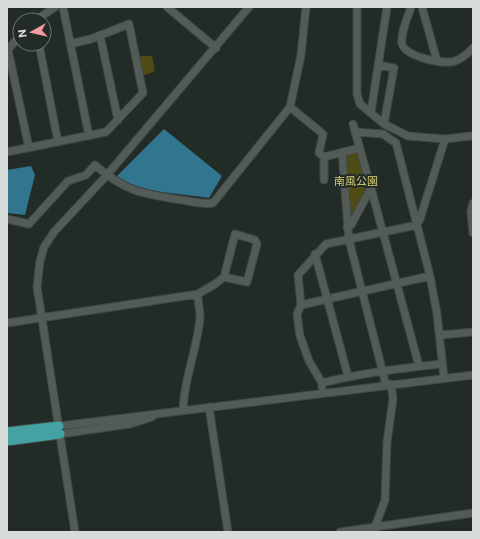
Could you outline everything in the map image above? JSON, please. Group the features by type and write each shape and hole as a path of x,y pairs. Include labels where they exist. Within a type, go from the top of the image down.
{"main road":[{"path":"7,432 59,430"},
{"path":"7,441 59,430"}],"street":[{"path":"63,7 89,136"},
{"path":"167,7 216,48"},
{"path":"75,532 37,287 38,274 44,247 64,221 107,175 216,48 249,7"},
{"path":"7,219 29,224 68,181 86,175 95,165 107,175 134,192 194,202 213,202 290,107 301,55 306,7"},
{"path":"357,7 358,94 360,104 384,124 408,136 445,139 472,136"},
{"path":"371,112 387,7"},
{"path":"410,7 402,36 402,44 411,54 437,61 454,62 461,59 473,48"},
{"path":"422,7 437,61"},
{"path":"7,152 106,132 143,93 129,24 70,44"},
{"path":"100,35 118,120"},
{"path":"8,51 29,148"},
{"path":"40,52 58,142"},
{"path":"378,65 394,68 384,124"},
{"path":"290,107 323,134 320,153 324,157 324,180"},
{"path":"354,124 359,148 419,366"},
{"path":"355,132 384,134 396,143 430,276 440,335 444,378"},
{"path":"417,225 445,139"},
{"path":"324,157 359,148"},
{"path":"342,152 349,240 361,291 383,370 393,399 387,442 385,500 375,529"},
{"path":"347,227 351,225 371,188"},
{"path":"473,203 471,212 473,233"},
{"path":"323,393 322,383 314,372 303,346 297,314 301,304 298,275 326,244 417,225"},
{"path":"7,322 198,294 224,277 235,234 255,240 257,244 247,282 224,277"},
{"path":"316,254 348,376"},
{"path":"301,304 430,276"},
{"path":"180,410 187,372 193,359 200,317 198,294"},
{"path":"440,335 473,332"},
{"path":"322,383 348,376 383,370 442,364"},
{"path":"59,430 180,410 473,375"},
{"path":"209,407 228,532"},
{"path":"340,532 375,529 473,513"}],"green space":[{"path":"135,56 152,56 155,71 140,77"},
{"name":"南風公園","path":"359,148 371,188 351,225 342,152"}],"water":[{"path":"164,129 222,176 209,198 149,190 127,182 117,176"},
{"path":"31,166 35,175 25,215 7,213 7,170"}]}
